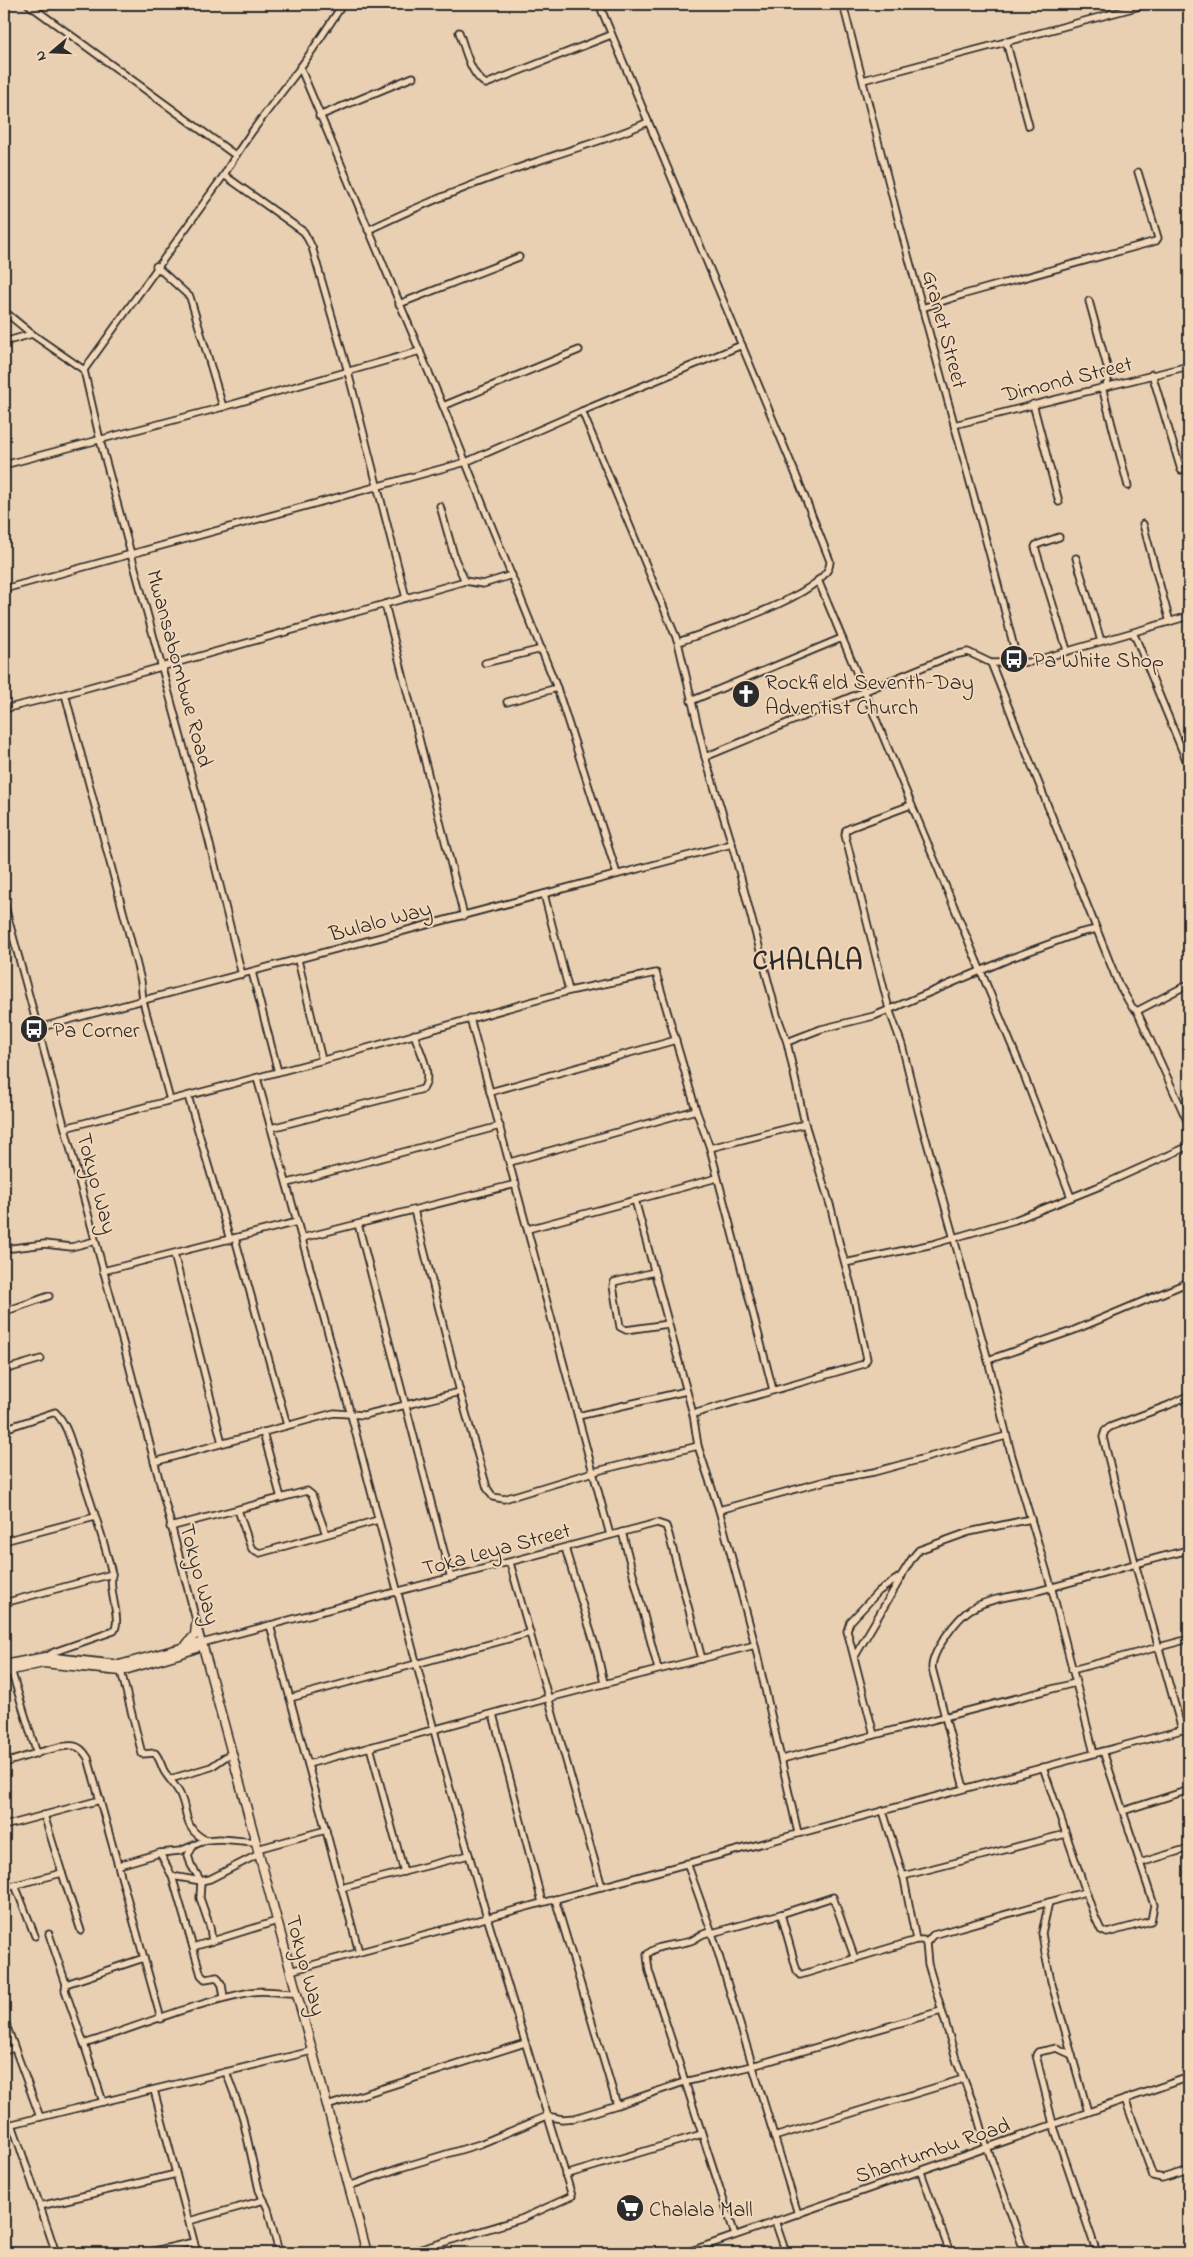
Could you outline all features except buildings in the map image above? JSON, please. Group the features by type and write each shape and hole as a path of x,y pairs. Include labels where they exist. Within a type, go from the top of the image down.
{"main road":[{"path":"184,1649 195,1635 196,1625"},
{"path":"44,1660 120,1671 202,1643"},
{"name":"Tokyo Way","path":"202,1643 368,2253"},
{"path":"6,1669 44,1660 119,1665 184,1649 195,1652 206,1660"}],"street":[{"path":"28,4 235,155"},
{"path":"4,311 32,334 84,370 156,266 224,174 235,155 300,68 344,4"},
{"path":"599,4 830,561 830,566 818,580 798,595 678,642"},
{"name":"Granet Street","path":"843,4 922,308 1018,663"},
{"path":"863,80 1148,4"},
{"path":"459,32 472,67 480,80 486,84 611,35"},
{"path":"1006,41 1029,126"},
{"path":"300,68 443,406 558,688 617,874"},
{"path":"319,116 413,77"},
{"path":"368,230 474,184 541,159 628,132 648,122"},
{"path":"922,308 965,294 1156,241 1158,238 1138,172"},
{"path":"224,174 306,235 312,247 348,372 406,598"},
{"path":"399,304 518,257"},
{"path":"156,266 190,296 223,407"},
{"path":"1090,301 1108,370 1109,375 1104,386 1128,486"},
{"path":"4,342 32,334"},
{"path":"4,589 466,462 582,411 742,345"},
{"path":"443,406 579,350"},
{"path":"4,464 223,407 420,351"},
{"name":"Dimond Street","path":"954,425 1189,366"},
{"name":"Mwansabombwe Road","path":"84,370 100,440 163,667 242,975"},
{"path":"1152,374 1181,470"},
{"path":"1033,404 1059,502"},
{"path":"582,411 678,642 705,757 732,844 777,1015 787,1042 805,1124 819,1163 845,1263 866,1362 694,1414"},
{"path":"440,506 455,559 465,582"},
{"path":"1143,524 1170,622"},
{"path":"1059,537 1036,545 1036,547 1067,650"},
{"path":"1076,558 1101,641"},
{"path":"4,709 65,694 465,582 483,584 512,575"},
{"path":"818,580 910,805 1022,1070 1072,1197"},
{"path":"384,604 464,916"},
{"path":"705,757 950,656 968,652 991,663 1030,662 1189,616"},
{"path":"1132,633 1138,641 1189,765"},
{"path":"691,700 842,638"},
{"path":"485,663 542,648"},
{"path":"991,663 1118,983 1132,1008 1137,1011 1189,1125"},
{"path":"507,702 558,688"},
{"path":"65,694 106,854 127,926 141,981 143,1001 170,1100"},
{"path":"910,805 852,827 846,830 845,835 889,1009 902,1045 988,1360 1006,1436 1051,1586 1094,1753"},
{"name":"Bulalo Way","path":"38,1028 732,844"},
{"path":"544,894 570,991"},
{"name":"Tokyo Way","path":"4,903 202,1643"},
{"path":"787,1042 821,1029 874,1016 1055,941 1097,929"},
{"path":"298,960 322,1060"},
{"path":"252,972 278,1072"},
{"path":"64,1128 257,1078 570,991 656,973 696,1110 710,1148 773,1390"},
{"path":"1137,1011 1189,984"},
{"path":"470,1018 610,1535"},
{"path":"271,1128 424,1089 428,1083 428,1074 414,1034"},
{"path":"490,1092 676,1040"},
{"path":"257,1078 351,1414 433,1729 487,1917 572,2196 521,2219 408,2253"},
{"path":"188,1096 233,1239 287,1425"},
{"path":"510,1162 696,1110"},
{"path":"710,1148 805,1124"},
{"path":"288,1184 500,1126"},
{"path":"845,1263 954,1238 1015,1220 1100,1186 1189,1146"},
{"path":"528,1229 717,1178"},
{"path":"302,1238 516,1184"},
{"path":"635,1200 650,1250 654,1272 686,1391 694,1414 698,1446 719,1510 755,1645 798,1833"},
{"path":"414,1210 460,1392 487,1488 493,1497 504,1499 593,1472 698,1446"},
{"path":"103,1271 297,1222"},
{"path":"358,1224 451,1578"},
{"path":"4,1249 45,1244 71,1247 95,1241"},
{"path":"174,1254 222,1443"},
{"path":"654,1272 614,1282 613,1286 620,1328 626,1330 668,1324"},
{"path":"988,1360 1072,1331 1189,1282"},
{"path":"4,1312 49,1296"},
{"path":"4,1370 41,1359"},
{"path":"578,1416 686,1391"},
{"path":"154,1462 334,1413 364,1415 460,1392"},
{"path":"1182,1730 1135,1563 1103,1437 1105,1430 1138,1415 1169,1405 1189,1395"},
{"path":"4,1429 55,1412 69,1434 91,1500 112,1574 110,1584 118,1622 114,1631 54,1652 44,1660"},
{"path":"263,1432 281,1498"},
{"path":"719,1510 829,1480 874,1472 1006,1436"},
{"path":"170,1527 309,1492 326,1534"},
{"path":"238,1510 250,1545 256,1552 265,1552 378,1520"},
{"path":"4,1541 95,1517"},
{"path":"854,1656 913,1557 924,1547 969,1532 1031,1519"},
{"name":"Toka Leya Street","path":"202,1643 657,1523 666,1526 702,1659"},
{"path":"622,1532 658,1669"},
{"path":"565,1548 597,1652 604,1683"},
{"path":"964,1788 932,1668 932,1661 946,1637 966,1613 980,1604 1189,1550"},
{"path":"510,1563 602,1887"},
{"path":"4,1603 112,1574"},
{"path":"874,1735 849,1638 848,1624 879,1591 904,1574"},
{"path":"270,1625 359,1952"},
{"path":"290,1698 530,1633"},
{"path":"1072,1670 1189,1639"},
{"path":"308,1764 604,1683 755,1645"},
{"path":"6,1669 37,1754"},
{"path":"120,1671 142,1754 155,1753 180,1794 188,1826 206,1840"},
{"path":"782,1759 1075,1683"},
{"path":"493,1714 542,1902"},
{"path":"290,1970 1189,1728"},
{"path":"4,1763 66,1746 80,1748 88,1758 161,2019"},
{"path":"370,1747 404,1872"},
{"path":"1043,1767 1085,1892 1099,1927 1104,1932 1114,1932 1151,1921 1154,1905 1103,1751"},
{"path":"170,1779 211,1767 231,1753"},
{"path":"1123,1811 1189,1790"},
{"path":"4,1826 100,1800"},
{"path":"883,1811 902,1876 916,1940"},
{"path":"44,1814 81,1931"},
{"path":"172,1876 201,1881 226,1872 257,1848 326,1830"},
{"path":"902,1876 1066,1834"},
{"path":"119,1865 160,1853 180,1850 206,1840 220,1839 257,1848"},
{"path":"195,1844 188,1855 191,1865 201,1881 200,1898 210,1927 212,1941"},
{"path":"1140,1863 1189,1848"},
{"path":"160,1853 172,1876 203,1978 217,1977 222,1985 224,1997"},
{"path":"342,1888 469,1855"},
{"path":"687,1863 712,1933 798,2214"},
{"path":"4,1888 62,1873"},
{"path":"15,1885 35,1936"},
{"path":"1024,2253 941,2010 928,1964 926,1943 933,1934 1085,1892"},
{"path":"735,2236 649,1971 647,1955 649,1952 667,1946 686,1943 706,1932 712,1933 781,1914 832,1897 855,1959"},
{"path":"555,1899 617,2105"},
{"path":"1049,1902 1042,1933 1051,1981 1088,2112"},
{"path":"781,1914 800,1976 916,1940 923,1940 926,1943"},
{"path":"194,1947 277,1921"},
{"path":"49,1934 66,1984 65,1990 103,2102"},
{"path":"66,1984 144,1958"},
{"path":"84,2044 224,1997 266,1990 280,1994 297,1994"},
{"path":"349,2186 400,2168 466,2149 547,2116 562,2119 575,2118 684,2082 752,2066 941,2010"},
{"path":"4,2019 40,2117"},
{"path":"327,2106 525,2043"},
{"path":"4,2051 14,2048"},
{"path":"1072,2055 1057,2048 1036,2053 1053,2124 1097,2253"},
{"path":"4,2126 312,2051"},
{"path":"226,2072 242,2115 259,2190 268,2210 279,2253"},
{"name":"Shantumbu Road","path":"685,2253 701,2251 774,2221 921,2172 1189,2077"},
{"path":"774,2137 963,2079"},
{"path":"154,2090 197,2253"},
{"path":"1125,2099 1153,2176 1162,2178 1189,2170"},
{"path":"12,2124 56,2253"},
{"path":"565,2175 702,2134"},
{"path":"921,2172 950,2253"},
{"path":"40,2206 176,2174"},
{"path":"189,2221 264,2200"},
{"path":"774,2221 786,2253"},
{"path":"145,2253 194,2242"}],"waterway":[{"path":"59,1653 123,1660 176,1644"},
{"path":"41,1652 50,1649"},
{"path":"19,1658 30,1654"},
{"path":"125,1675 184,1657"},
{"path":"4,1661 12,1659"},
{"path":"36,1668 46,1667"},
{"path":"53,1668 73,1670"},
{"path":"80,1672 101,1674"},
{"path":"107,1675 116,1675"}],"place":[{"name":"Pa White Shop","path":"1014,659"},
{"name":"Rockfield Seventh-Day Adventist Church","path":"746,694"},
{"name":"Pa Corner","path":"34,1029"},
{"name":"Chalala Mall","path":"630,2208"}],"district":[{"name":"CHALALA","path":"808,959"}]}
